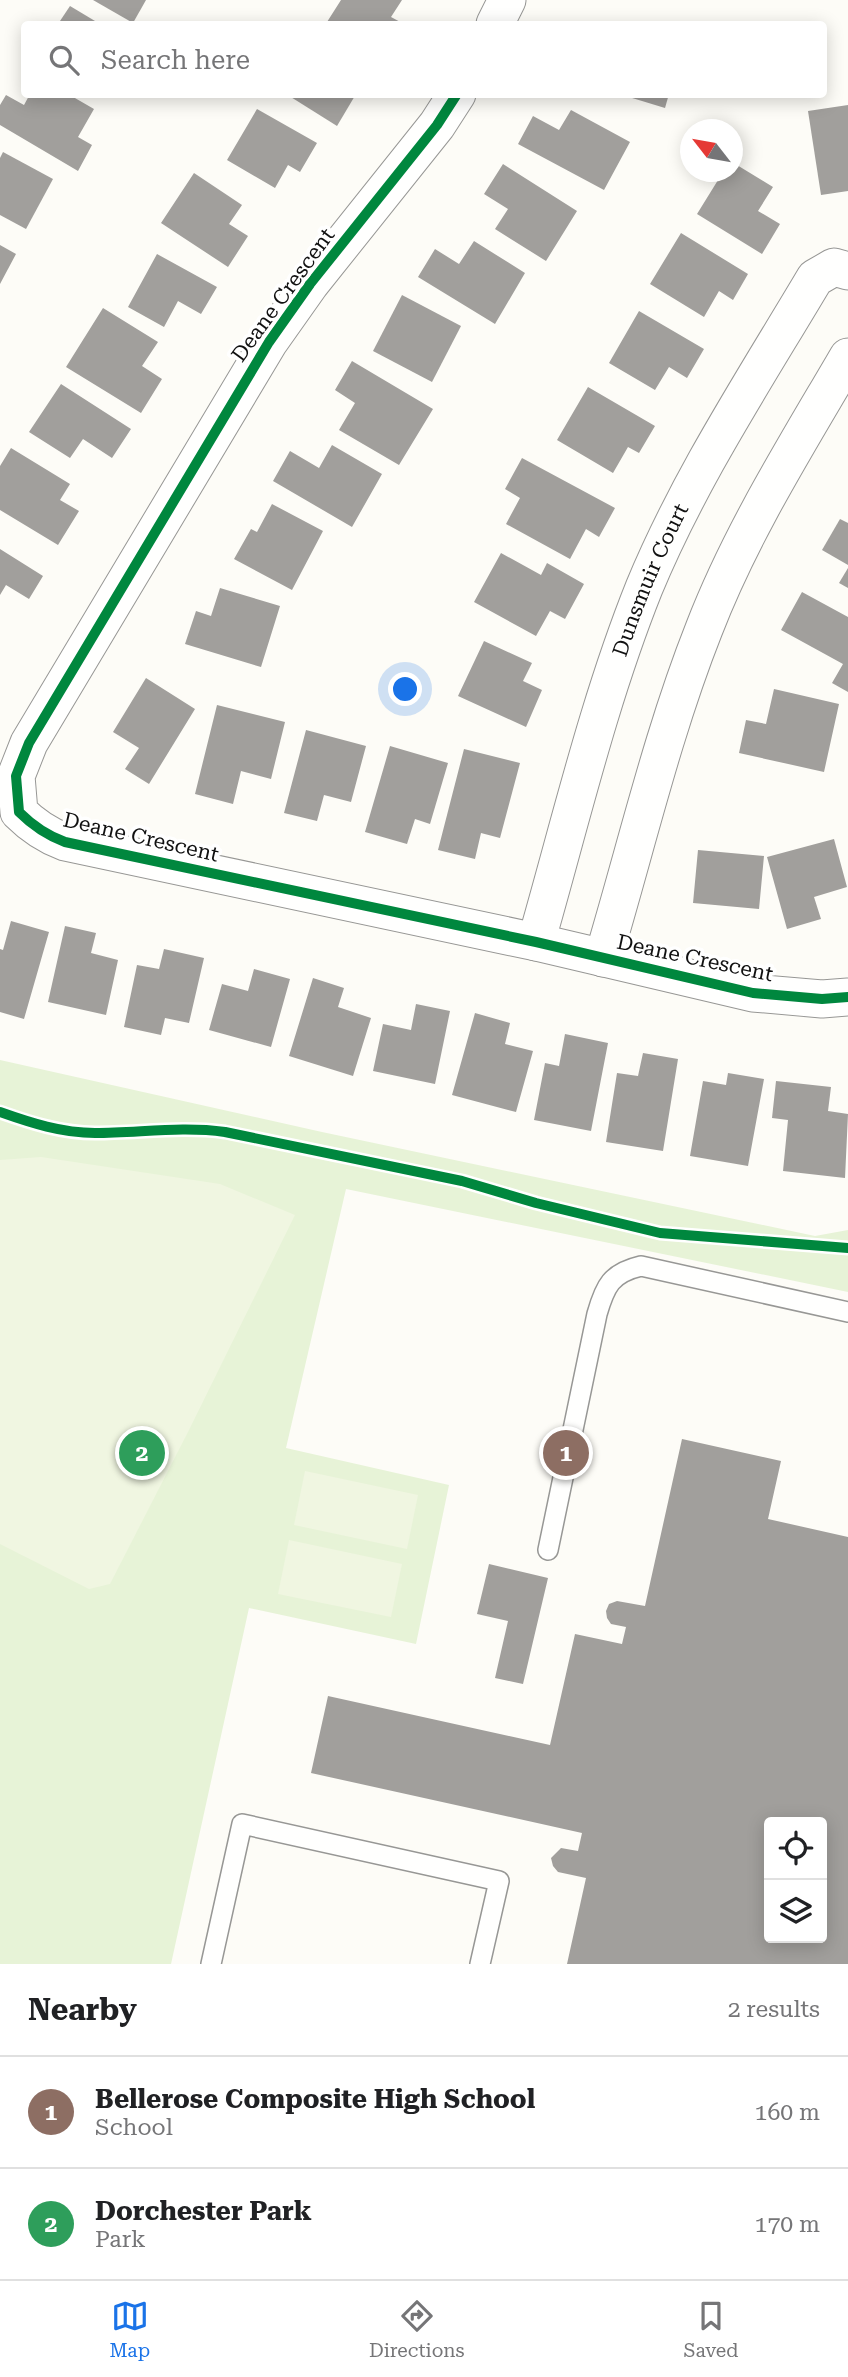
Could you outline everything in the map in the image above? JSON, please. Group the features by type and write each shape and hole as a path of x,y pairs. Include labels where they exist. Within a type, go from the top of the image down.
{"street":[{"path":"496,21 507,0"},
{"name":"Deane Crescent","path":"454,98 437,125 289,312 262,352 29,743 16,776 19,812 48,835 65,842 536,942 753,993 822,999 848,997"},
{"name":"Dunsmuir Court","path":"536,942 604,701 645,587 669,533 728,424 815,278 834,267 848,271"},
{"path":"603,958 676,707 705,626 753,519 848,357"}],"lane":[{"path":"548,1550 597,1314 602,1294 611,1280 624,1270 640,1266 848,1312"},
{"path":"211,1964 242,1824 499,1881 480,1964"}],"green space":[{"path":"0,1060 322,1132 815,1236 848,1230 848,1292 346,1189 286,1448 449,1485 416,1644 249,1608 171,1964 0,1964"},
{"path":"41,1157 220,1184 295,1215 110,1584 89,1589 0,1544 0,1160"},
{"path":"305,1471 418,1495 407,1549 294,1525"},
{"path":"289,1540 402,1564 391,1617 278,1594"}],"building":[{"path":"93,0 146,0 134,21"},
{"path":"341,0 402,0 391,17 398,21 328,21"},
{"path":"70,6 95,21 60,21"},
{"path":"6,95 24,105 28,98 75,98 94,109 78,137 92,145 78,171 0,125 0,105"},
{"path":"292,98 354,98 337,126"},
{"path":"632,98 668,98 665,108"},
{"path":"848,105 848,191 821,195 808,111"},
{"path":"257,109 317,143 300,172 288,165 275,188 227,160"},
{"path":"571,110 630,142 604,190 518,144 533,116 559,130"},
{"path":"3,152 53,179 26,229 0,215 0,158"},
{"path":"503,164 577,211 546,261 495,229 508,209 484,194"},
{"path":"743,169 773,187 758,211 780,224 762,254 697,214 717,182 743,182"},
{"path":"194,173 242,205 229,224 248,236 228,267 161,223"},
{"path":"681,233 748,274 733,300 719,291 704,317 650,284"},
{"path":"474,241 525,273 495,324 418,277 435,249 459,264"},
{"path":"0,245 16,254 0,284"},
{"path":"157,254 217,287 201,314 178,301 164,327 128,307"},
{"path":"402,295 461,326 432,382 373,351"},
{"path":"103,308 158,342 142,366 162,379 141,413 66,367"},
{"path":"639,311 704,349 687,378 669,367 655,390 609,363"},
{"path":"352,361 433,409 399,465 339,430 355,403 335,390"},
{"path":"61,384 131,429 112,458 83,439 70,458 29,432"},
{"path":"588,387 655,426 639,453 628,447 613,473 557,440"},
{"path":"332,445 382,474 352,527 273,481 290,451 319,468"},
{"path":"11,448 70,484 60,500 79,511 58,545 0,510 0,466"},
{"path":"522,458 615,508 599,537 586,529 570,559 506,524 520,498 505,489"},
{"path":"272,504 323,531 292,590 234,559 251,529 257,532"},
{"path":"840,519 848,523 848,565 822,550"},
{"path":"0,549 43,576 29,599 6,585 0,595"},
{"path":"501,553 541,575 547,563 584,584 565,619 550,611 536,636 474,602"},
{"path":"848,568 848,588 839,583"},
{"path":"220,588 280,606 261,667 185,644 196,611 211,616"},
{"path":"802,592 848,617 848,692 832,683 843,664 781,630"},
{"path":"484,641 532,663 523,681 542,690 526,727 458,696"},
{"path":"146,678 195,709 149,784 125,769 139,748 113,732"},
{"path":"774,689 839,704 824,772 739,753 746,720 766,724"},
{"path":"217,705 285,722 271,779 241,771 233,804 195,794"},
{"path":"306,730 366,746 351,802 324,795 317,821 284,813"},
{"path":"390,746 448,763 430,824 415,819 407,844 365,832"},
{"path":"464,749 520,763 500,838 481,833 475,859 438,850"},
{"path":"834,839 847,887 814,897 821,919 787,929 767,857"},
{"path":"698,850 764,856 759,909 693,903"},
{"path":"11,921 49,932 24,1019 0,1012 0,949 3,950"},
{"path":"65,926 96,933 91,953 118,960 106,1015 48,1002"},
{"path":"164,949 204,958 189,1023 165,1018 161,1035 124,1027 137,965 159,969"},
{"path":"254,969 290,979 271,1047 209,1030 222,984 248,991"},
{"path":"313,978 344,988 338,1007 371,1018 353,1076 289,1056"},
{"path":"416,1004 450,1011 435,1084 373,1071 383,1024 411,1030"},
{"path":"475,1013 510,1023 505,1044 533,1051 516,1112 452,1095"},
{"path":"565,1034 608,1043 591,1131 534,1120 545,1063 559,1066"},
{"path":"643,1053 678,1059 663,1151 606,1142 617,1073 638,1076"},
{"path":"728,1073 764,1079 748,1166 690,1156 703,1081 726,1085"},
{"path":"776,1081 831,1087 828,1111 848,1114 845,1178 783,1171 788,1120 772,1118"},
{"path":"682,1439 781,1461 768,1519 848,1537 848,1964 567,1964 586,1878 558,1872 551,1858 561,1848 578,1851 582,1833 311,1773 328,1696 550,1745 575,1634 622,1644 626,1627 611,1624 606,1611 609,1604 617,1601 645,1606"},
{"path":"489,1564 548,1578 523,1684 495,1678 508,1621 477,1614"}],"cycle path":[{"path":"454,98 437,125 310,284 269,342 29,743 16,776 19,812 40,830 65,842 536,942 753,993 822,999 848,997"},
{"path":"0,1112 47,1127 83,1133 176,1130 225,1132 462,1181 536,1203 660,1233 848,1248"}],"place":[{"name":"Dorchester Park","path":"142,1453"},
{"name":"Bellerose Composite High School","path":"566,1453"}]}
